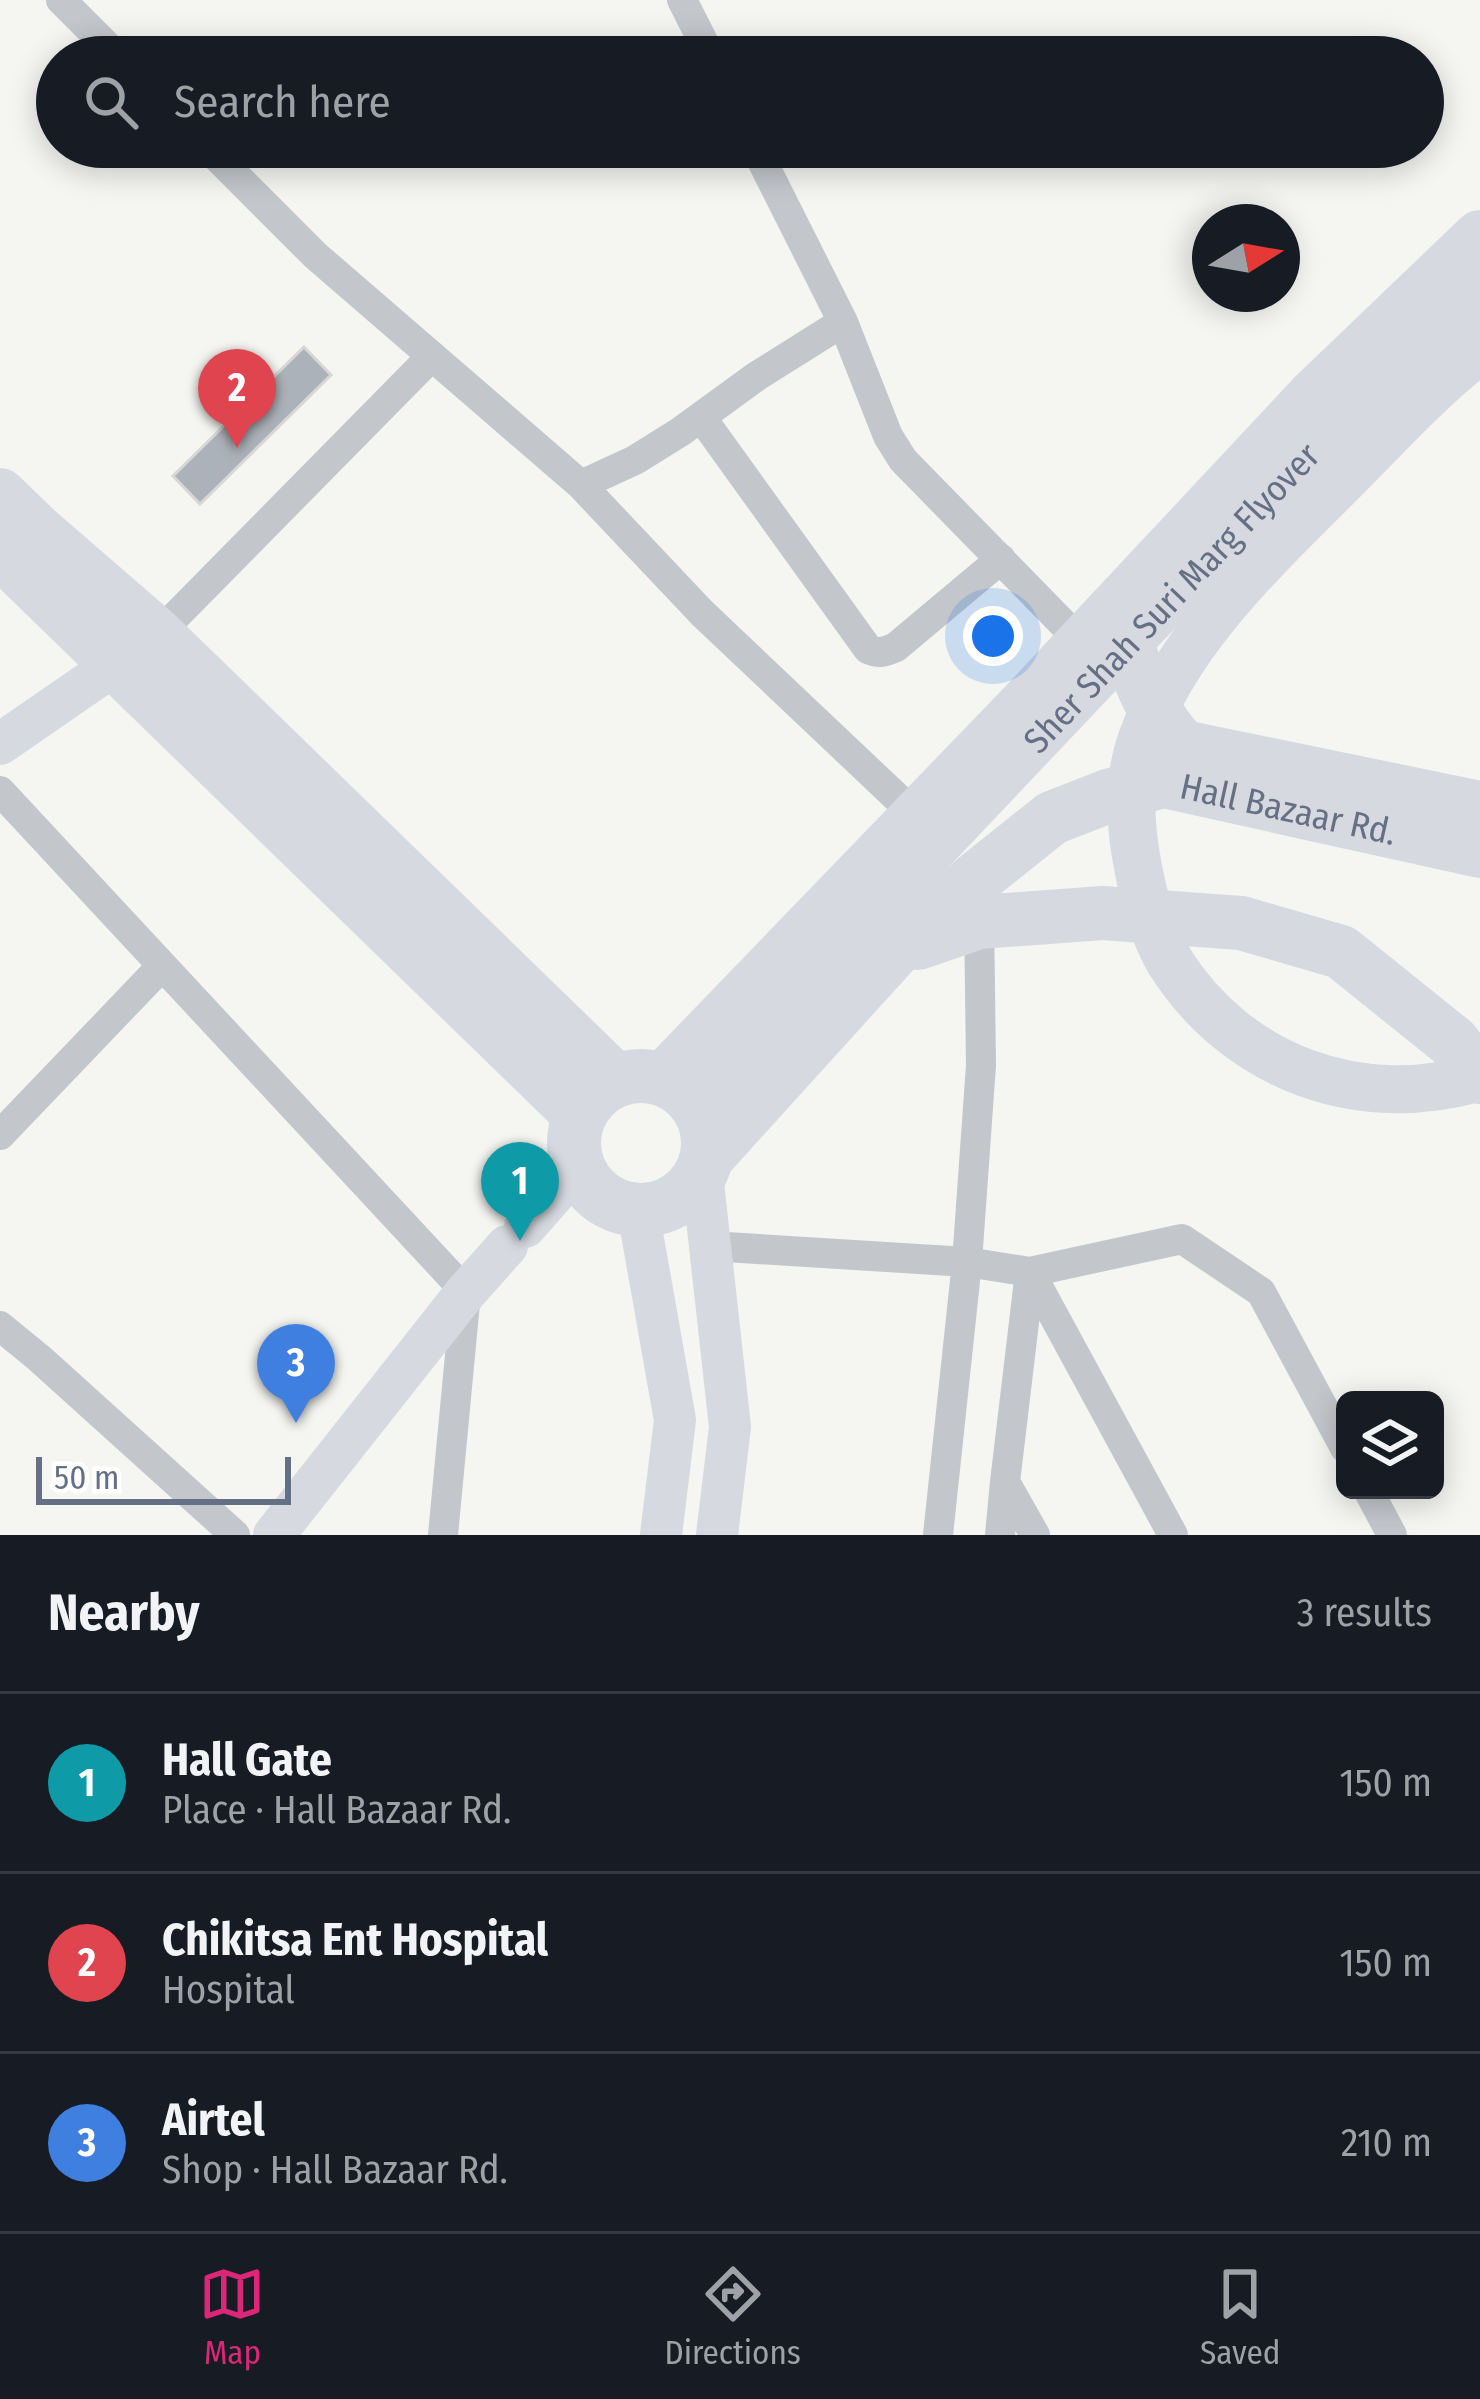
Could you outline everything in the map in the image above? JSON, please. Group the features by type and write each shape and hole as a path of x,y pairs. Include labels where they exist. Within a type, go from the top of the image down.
{"highway":[{"path":"0,551 137,650 638,1093 703,1116 709,1136 705,1165 686,1194 664,1207 638,1210 602,1198 578,1167 574,1131 638,1093 917,815 1314,396 1480,237"},
{"path":"0,495 37,531 137,650"},
{"path":"1098,628 1166,731 1183,747 1480,808"},
{"name":"Hall Bazaar Rd.","path":"705,1165 882,933 978,899 1052,818 1164,781 1480,851"},
{"path":"978,899 1241,922 1341,952 1453,1042 1480,1077"}],"main road":[{"name":"Sher Shah Suri Marg Flyover","path":"638,1093 882,933 1366,391 1480,295"},
{"name":"Sher Shah Suri Marg Flyover","path":"1480,350 1404,418 1284,540 1186,653 1140,744 1131,789 1132,838 1144,901 1168,958 1201,1004 1243,1040 1296,1070 1351,1087 1446,1088 1480,1077"},
{"path":"0,745 137,650"},
{"path":"705,1165 730,1427 717,1535"},
{"path":"274,1535 466,1292 578,1167"},
{"path":"638,1210 675,1420 661,1535"}],"street":[{"path":"61,0 97,36"},
{"path":"682,0 700,36"},
{"path":"229,168 316,256 581,485 702,613 917,815 978,899 981,1065 967,1262 938,1535"},
{"path":"766,168 843,322 888,436 903,460 1001,560 1098,628"},
{"path":"581,485 635,460 843,322"},
{"path":"137,650 432,356"},
{"path":"701,417 868,649 885,652 896,646 1001,560"},
{"path":"0,791 466,1292 443,1535"},
{"path":"0,1135 161,967"},
{"path":"710,1246 967,1262 1030,1272 1182,1239 1261,1292 1336,1431"},
{"path":"1000,1535 1030,1272"},
{"path":"1030,1272 1173,1535"},
{"path":"0,1326 235,1535"},
{"path":"1005,1482 1035,1535"},
{"path":"1373,1499 1392,1535"}],"building":[{"path":"304,347 331,375 200,504 173,476"}],"place":[{"name":"Chikitsa Ent Hospital","path":"237,448"},
{"name":"Hall Gate","path":"520,1241"},
{"name":"Airtel","path":"296,1423"}]}
